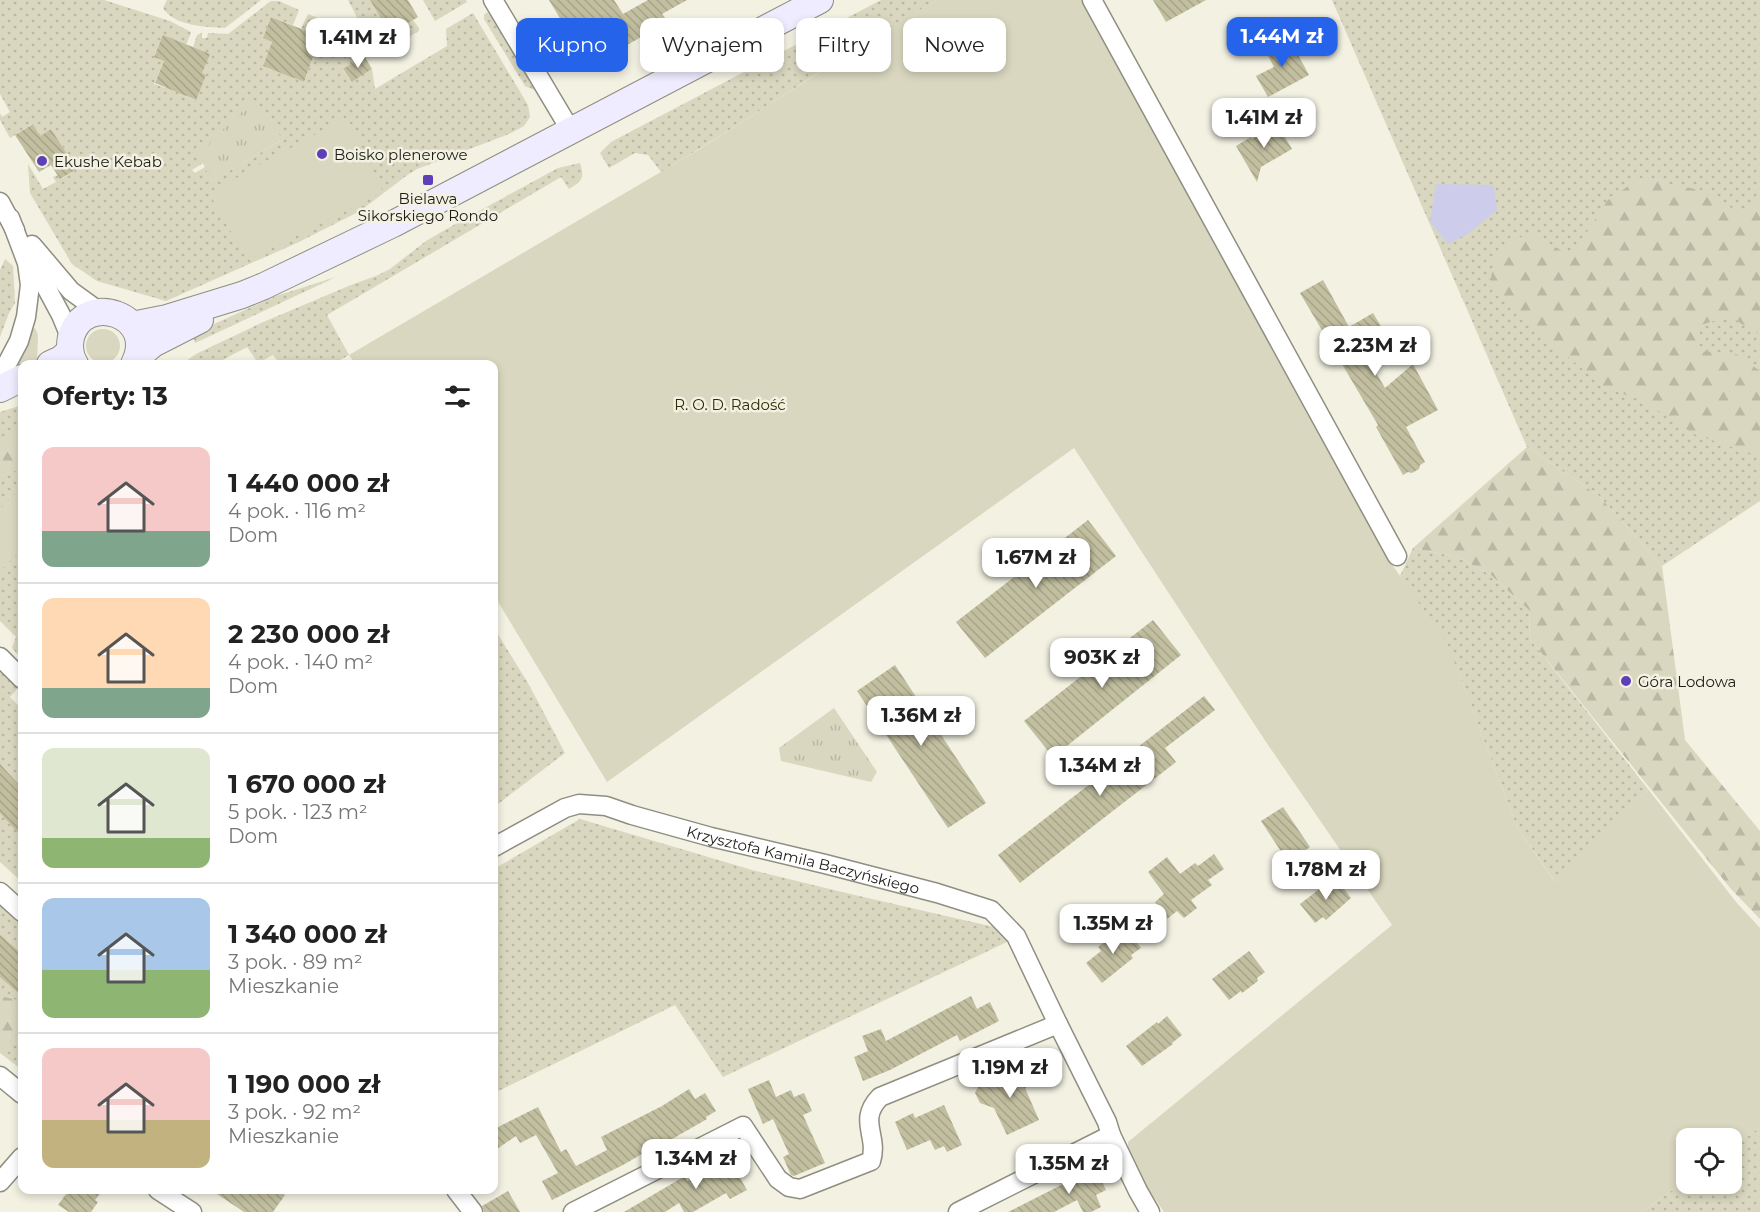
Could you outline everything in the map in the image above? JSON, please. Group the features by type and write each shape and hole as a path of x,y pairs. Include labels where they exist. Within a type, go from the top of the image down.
{"main road":[{"path":"137,360 153,344 184,329 242,295 393,224 820,0"},
{"path":"132,325 167,318 242,295"},
{"path":"66,355 73,332 81,321 100,312 114,313 132,325 140,344 136,360"},
{"path":"0,389 18,380"},
{"path":"0,400 18,395"}],"street":[{"path":"493,0 572,132"},
{"path":"1092,0 1397,556"},
{"path":"0,202 61,315 66,355"},
{"path":"10,219 71,291 100,312"},
{"path":"0,377 19,341 26,317 30,285 27,263 10,219"},
{"path":"0,657 18,675"},
{"name":"Krzysztofa Kamila Baczyńskiego","path":"498,845 565,808 579,804 606,806 711,837 937,893 991,910 1016,936 1150,1212"},
{"path":"0,892 18,908"},
{"path":"573,1212 743,1126 778,1179 789,1187 800,1189 871,1161 874,1152 868,1116 880,1097 1058,1024"},
{"path":"0,1076 18,1091"},
{"path":"958,1212 1111,1135"},
{"path":"0,1182 18,1162"},
{"path":"164,1194 192,1212"},
{"path":"459,1194 473,1212"}],"green space":[{"path":"0,0 104,0 170,21 191,33 186,45 163,36 154,56 164,61 154,84 165,88 167,84 186,91 185,96 195,100 205,75 202,73 193,47 197,35 202,33 202,38 207,38 208,33 228,34 271,1 279,1 299,10 293,25 271,17 263,38 272,42 263,66 273,70 276,66 293,78 304,82 313,57 309,55 317,35 301,29 308,14 338,26 355,58 364,56 343,70 352,82 372,69 375,89 447,46 446,29 473,13 528,105 530,117 524,126 509,134 417,169 360,211 299,242 166,301 97,281 72,264 30,193 28,164 43,189 56,182 53,177 58,175 61,179 77,169 51,129 40,136 32,124 10,138 0,120 0,113 2,117 10,112 0,94","holes":["282,140 212,181 205,167 195,173 192,170 203,163"]},
{"path":"167,0 261,0 225,28 191,24 175,19 163,8"},
{"path":"348,0 370,0 390,34 413,20 419,31 393,45 377,42 360,23"},
{"path":"423,0 466,0 467,2 435,21"},
{"path":"881,0 937,0 907,18 903,18 903,20 891,28 891,18 847,18"},
{"name":"R. O. D. Radość","path":"937,0 1084,0 1386,556 1447,643 1517,827 1555,882 1648,789 1736,902 1760,928 1760,1127 1742,1140 1742,1128 1676,1128 1676,1187 1642,1212 1164,1212 1128,1159 1128,1142 1392,925 1266,742 1074,448 607,782 498,602 498,360 352,360 349,355 700,149 820,72 891,72 891,27 903,19 903,72 1006,72 1006,18 905,18"},
{"path":"1332,0 1760,0 1760,501 1662,566 1599,496 1527,447"},
{"path":"487,12 490,15 516,57 516,71 484,19"},
{"path":"796,45 796,72 820,72 661,172 648,155 635,153 609,168 600,153 611,142 744,72 784,72 784,51"},
{"path":"516,72 525,72 537,91 525,86"},
{"path":"250,100 283,139 212,181 196,150"},
{"path":"250,100 283,139 212,181 205,167 211,172 221,170 272,141 271,132 262,119 256,112 248,110 243,111 211,140 208,147 202,148 201,152 205,159 203,163 196,150"},
{"name":"Boisko plenerowe","path":"347,117 383,192 247,260 209,193"},
{"path":"580,163 581,179 569,189 561,177 327,315 349,355 340,360 277,360 273,355 264,360 256,360 247,347 223,360 188,360 261,323 390,269 426,241 558,168"},
{"path":"1640,178 1700,190 1744,215 1760,196 1760,335 1729,316 1701,325 1698,351 1736,354 1760,371 1760,449 1749,453 1694,434 1643,401 1604,387 1489,287 1497,250 1529,233 1571,256 1608,200"},
{"path":"5,259 13,266 15,303 0,337 0,270"},
{"path":"336,277 195,343 192,334 276,296"},
{"path":"35,328 38,335 37,360 18,360 18,373 11,376 29,331"},
{"path":"103,329 115,334 120,346 118,352 111,360 91,358 86,346 91,334"},
{"path":"18,406 18,655 12,648 16,637 0,621 0,412"},
{"path":"18,431 18,471 0,472 0,437"},
{"path":"1527,447 1599,496 1662,566 1685,740 1760,831 1760,919 1731,889 1530,639 1529,610 1491,575 1458,557 1413,548"},
{"path":"18,491 18,553 0,571 0,509"},
{"path":"1413,548 1458,557 1491,575 1529,610 1530,639 1648,789 1556,883 1517,827 1458,672 1400,576"},
{"path":"498,634 528,683 565,753 498,804"},
{"path":"0,669 18,686 10,697 18,705 18,878 0,862"},
{"path":"834,708 877,772 871,782 781,761 779,748"},
{"path":"580,819 752,870 1024,934 723,1077 675,1005 498,1091 498,867"},
{"path":"0,903 18,919 18,1067 0,1053"},
{"path":"0,996 18,1000 18,1033 0,1052"},
{"path":"1760,1127 1760,1212 1642,1212 1676,1187 1676,1194 1742,1194 1742,1140"}],"water":[{"path":"1436,184 1494,185 1497,210 1469,233 1448,244 1430,222"}],"building":[{"path":"370,0 408,0 418,17 390,34"},
{"path":"549,0 614,0 623,14 648,0 687,0 662,14 665,18 640,18 640,38 628,44 628,18 560,18"},
{"path":"1153,0 1206,0 1166,22"},
{"path":"271,17 317,35 309,55 313,57 304,82 263,66 272,42 263,38"},
{"path":"163,35 210,54 202,73 206,75 196,100 155,83 164,61 154,57"},
{"path":"1289,38 1309,75 1268,97 1256,76 1274,67 1265,50"},
{"path":"364,56 372,69 352,82 343,69"},
{"path":"33,124 40,136 51,129 77,169 60,179 51,165 39,172 15,135"},
{"path":"1277,124 1292,149 1261,167 1257,182 1236,146"},
{"path":"1323,280 1349,327 1373,313 1388,338 1364,352 1385,388 1413,364 1438,410 1406,427 1425,462 1412,473 1408,472 1403,475 1376,427 1378,425 1300,293"},
{"path":"1088,520 1116,556 985,658 956,622"},
{"path":"1153,620 1181,655 1053,757 1024,721"},
{"path":"895,665 986,803 948,828 857,691"},
{"path":"1204,696 1215,710 1165,748 1176,762 1020,883 998,855"},
{"path":"0,764 18,784 18,833 0,813"},
{"path":"1283,807 1310,847 1288,862 1261,821"},
{"path":"1214,854 1224,869 1208,880 1212,885 1191,900 1197,908 1184,918 1177,911 1167,919 1155,902 1164,894 1148,872 1167,857 1180,874 1195,863 1198,866"},
{"path":"1335,877 1351,898 1326,920 1323,917 1315,923 1300,904"},
{"path":"1126,929 1141,948 1131,955 1133,958 1102,983 1086,963 1101,951 1098,947"},
{"path":"0,935 18,951 18,993 0,977"},
{"path":"1249,951 1265,972 1257,978 1258,981 1229,1000 1212,979"},
{"path":"971,996 977,1009 990,1002 999,1021 960,1041 957,1035 890,1070 863,1081 854,1057 868,1051 862,1036 881,1029 886,1041"},
{"path":"1167,1016 1182,1035 1142,1066 1126,1046"},
{"path":"1025,1064 1034,1084 1025,1088 1039,1120 1007,1135 994,1108 980,1103 975,1093 978,1087 989,1082 988,1079"},
{"path":"769,1080 776,1097 791,1090 794,1097 804,1093 812,1111 803,1115 825,1163 794,1176 791,1175 783,1157 789,1154 773,1119 763,1124 748,1089"},
{"path":"689,1089 695,1099 705,1093 716,1111 706,1117 707,1119 660,1146 659,1144 623,1165 552,1200 542,1181 558,1173 536,1135 520,1143 516,1136 498,1148 498,1127 538,1107 561,1152 566,1149 576,1166 607,1150 601,1137 662,1106"},
{"path":"944,1105 962,1145 947,1152 944,1146 935,1150 930,1140 907,1150 895,1122 913,1113 915,1118"},
{"path":"728,1157 747,1190 730,1199 726,1193 693,1212 684,1212 679,1203 665,1212 624,1212 685,1176 687,1181"},
{"path":"1094,1166 1106,1190 1096,1195 1101,1207 1091,1212 1083,1212 1077,1200 1054,1212 1008,1212 1075,1178"},
{"path":"508,1191 520,1212 484,1212 482,1206"},
{"path":"66,1194 100,1194 95,1200 98,1202 91,1212 69,1212 58,1205"},
{"path":"217,1194 285,1195 273,1212 244,1212"}],"place":[{"name":"Boisko plenerowe","path":"322,154"},
{"name":"Ekushe Kebab","path":"42,161"},
{"name":"Bielawa Sikorskiego Rondo","path":"428,180"},
{"name":"Góra Lodowa","path":"1626,681"}]}
